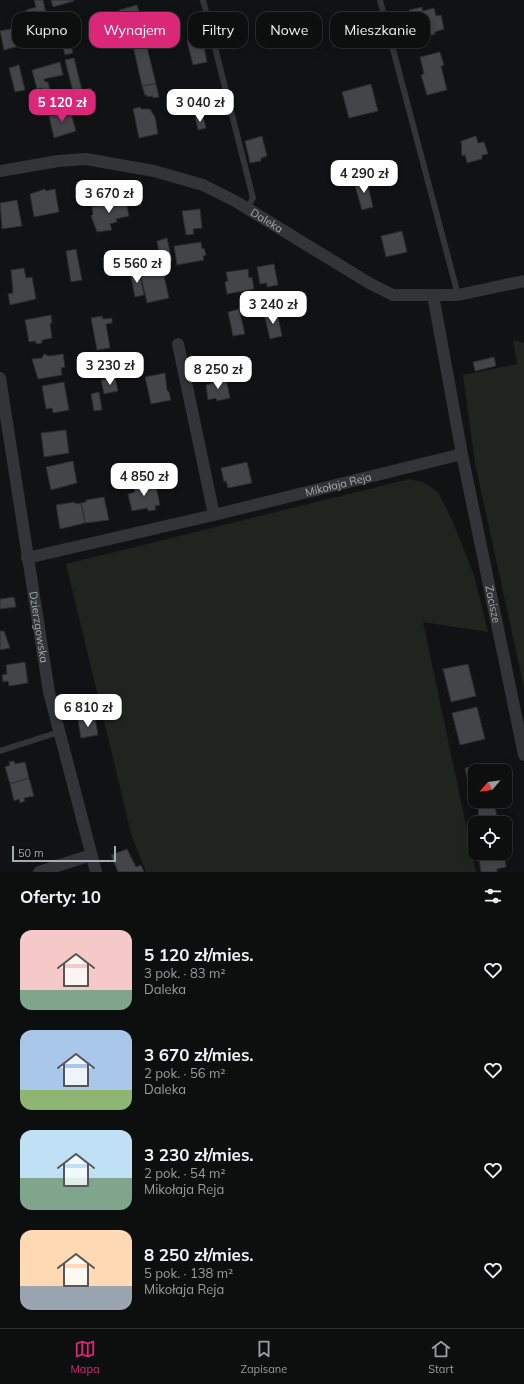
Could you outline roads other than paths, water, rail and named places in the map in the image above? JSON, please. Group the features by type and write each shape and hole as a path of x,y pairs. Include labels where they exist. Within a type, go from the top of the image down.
{"street":[{"name":"Daleka","path":"0,172 58,161 86,159 154,171 204,185 247,208 369,283 393,295 458,295 524,281"},
{"name":"Zacisze","path":"433,296 462,454 524,755"},
{"path":"178,344 214,515"},
{"name":"Dzierzgowska","path":"0,378 49,692 58,732 96,872"},
{"name":"Mikołaja Reja","path":"27,558 214,515 462,454"},
{"path":"40,872 91,855"}],"lane":[{"path":"203,0 253,198 247,208"},
{"path":"380,0 458,295"},
{"path":"0,750 58,732"}]}
